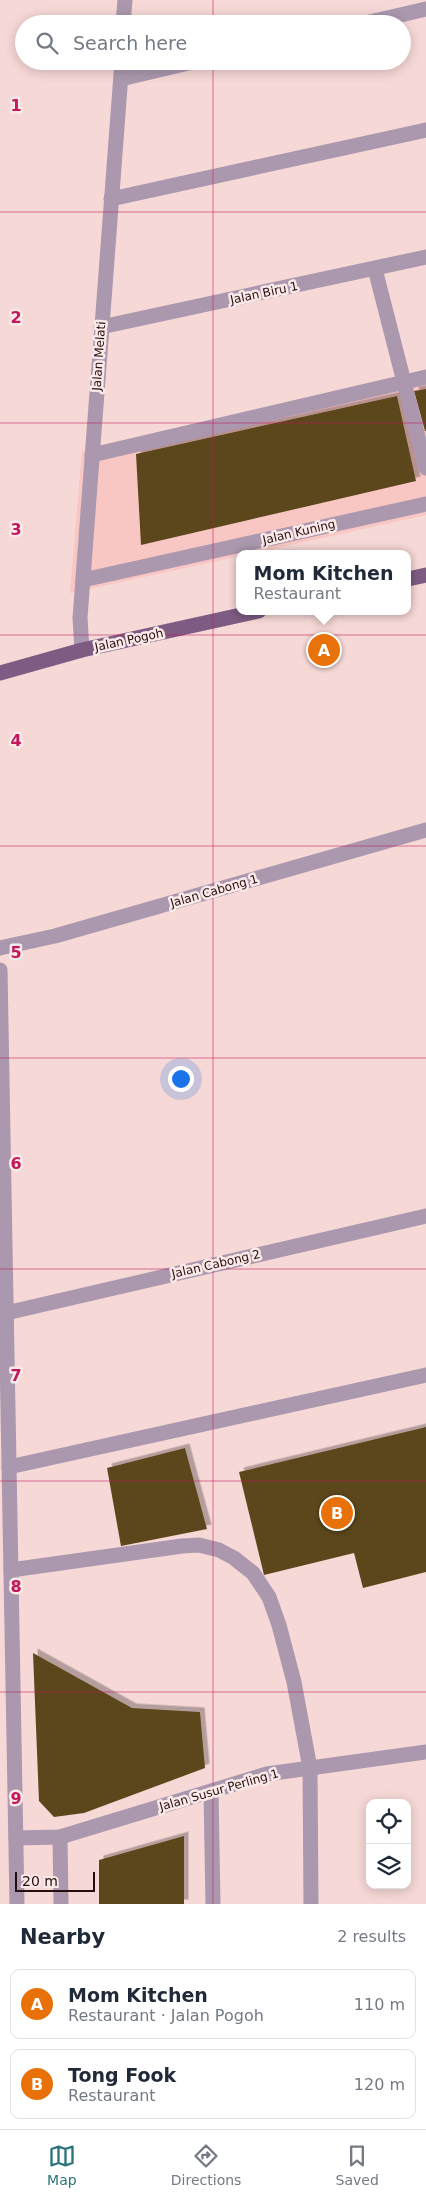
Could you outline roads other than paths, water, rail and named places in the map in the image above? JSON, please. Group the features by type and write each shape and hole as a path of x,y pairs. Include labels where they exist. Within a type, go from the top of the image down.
{"main road":[{"path":"411,578 426,574"},
{"name":"Jalan Pogoh","path":"0,673 82,650 242,615"}],"street":[{"path":"123,15 124,0"},
{"path":"400,15 426,9"},
{"name":"Jalan Melati","path":"82,650 80,618 122,70"},
{"path":"121,79 159,70"},
{"path":"112,199 426,130"},
{"name":"Jalan Biru 1","path":"101,327 426,258"},
{"path":"375,269 426,468"},
{"path":"92,455 426,377"},
{"name":"Jalan Kuning","path":"83,580 426,504"},
{"name":"Jalan Cabong 1","path":"0,948 64,933 426,830"},
{"path":"0,970 18,1904"},
{"name":"Jalan Cabong 2","path":"6,1313 426,1216"},
{"path":"9,1467 426,1375"},
{"path":"11,1570 198,1545 219,1550 234,1558 253,1573 269,1597 279,1625 294,1682 310,1768 311,1904"},
{"name":"Jalan Susur Perling 1","path":"16,1838 60,1838 267,1774 426,1752"},
{"path":"211,1792 212,1904"},
{"path":"60,1838 61,1904"}],"place":[{"name":"Mom Kitchen","path":"324,650"},
{"name":"Tong Fook","path":"337,1513"}]}
